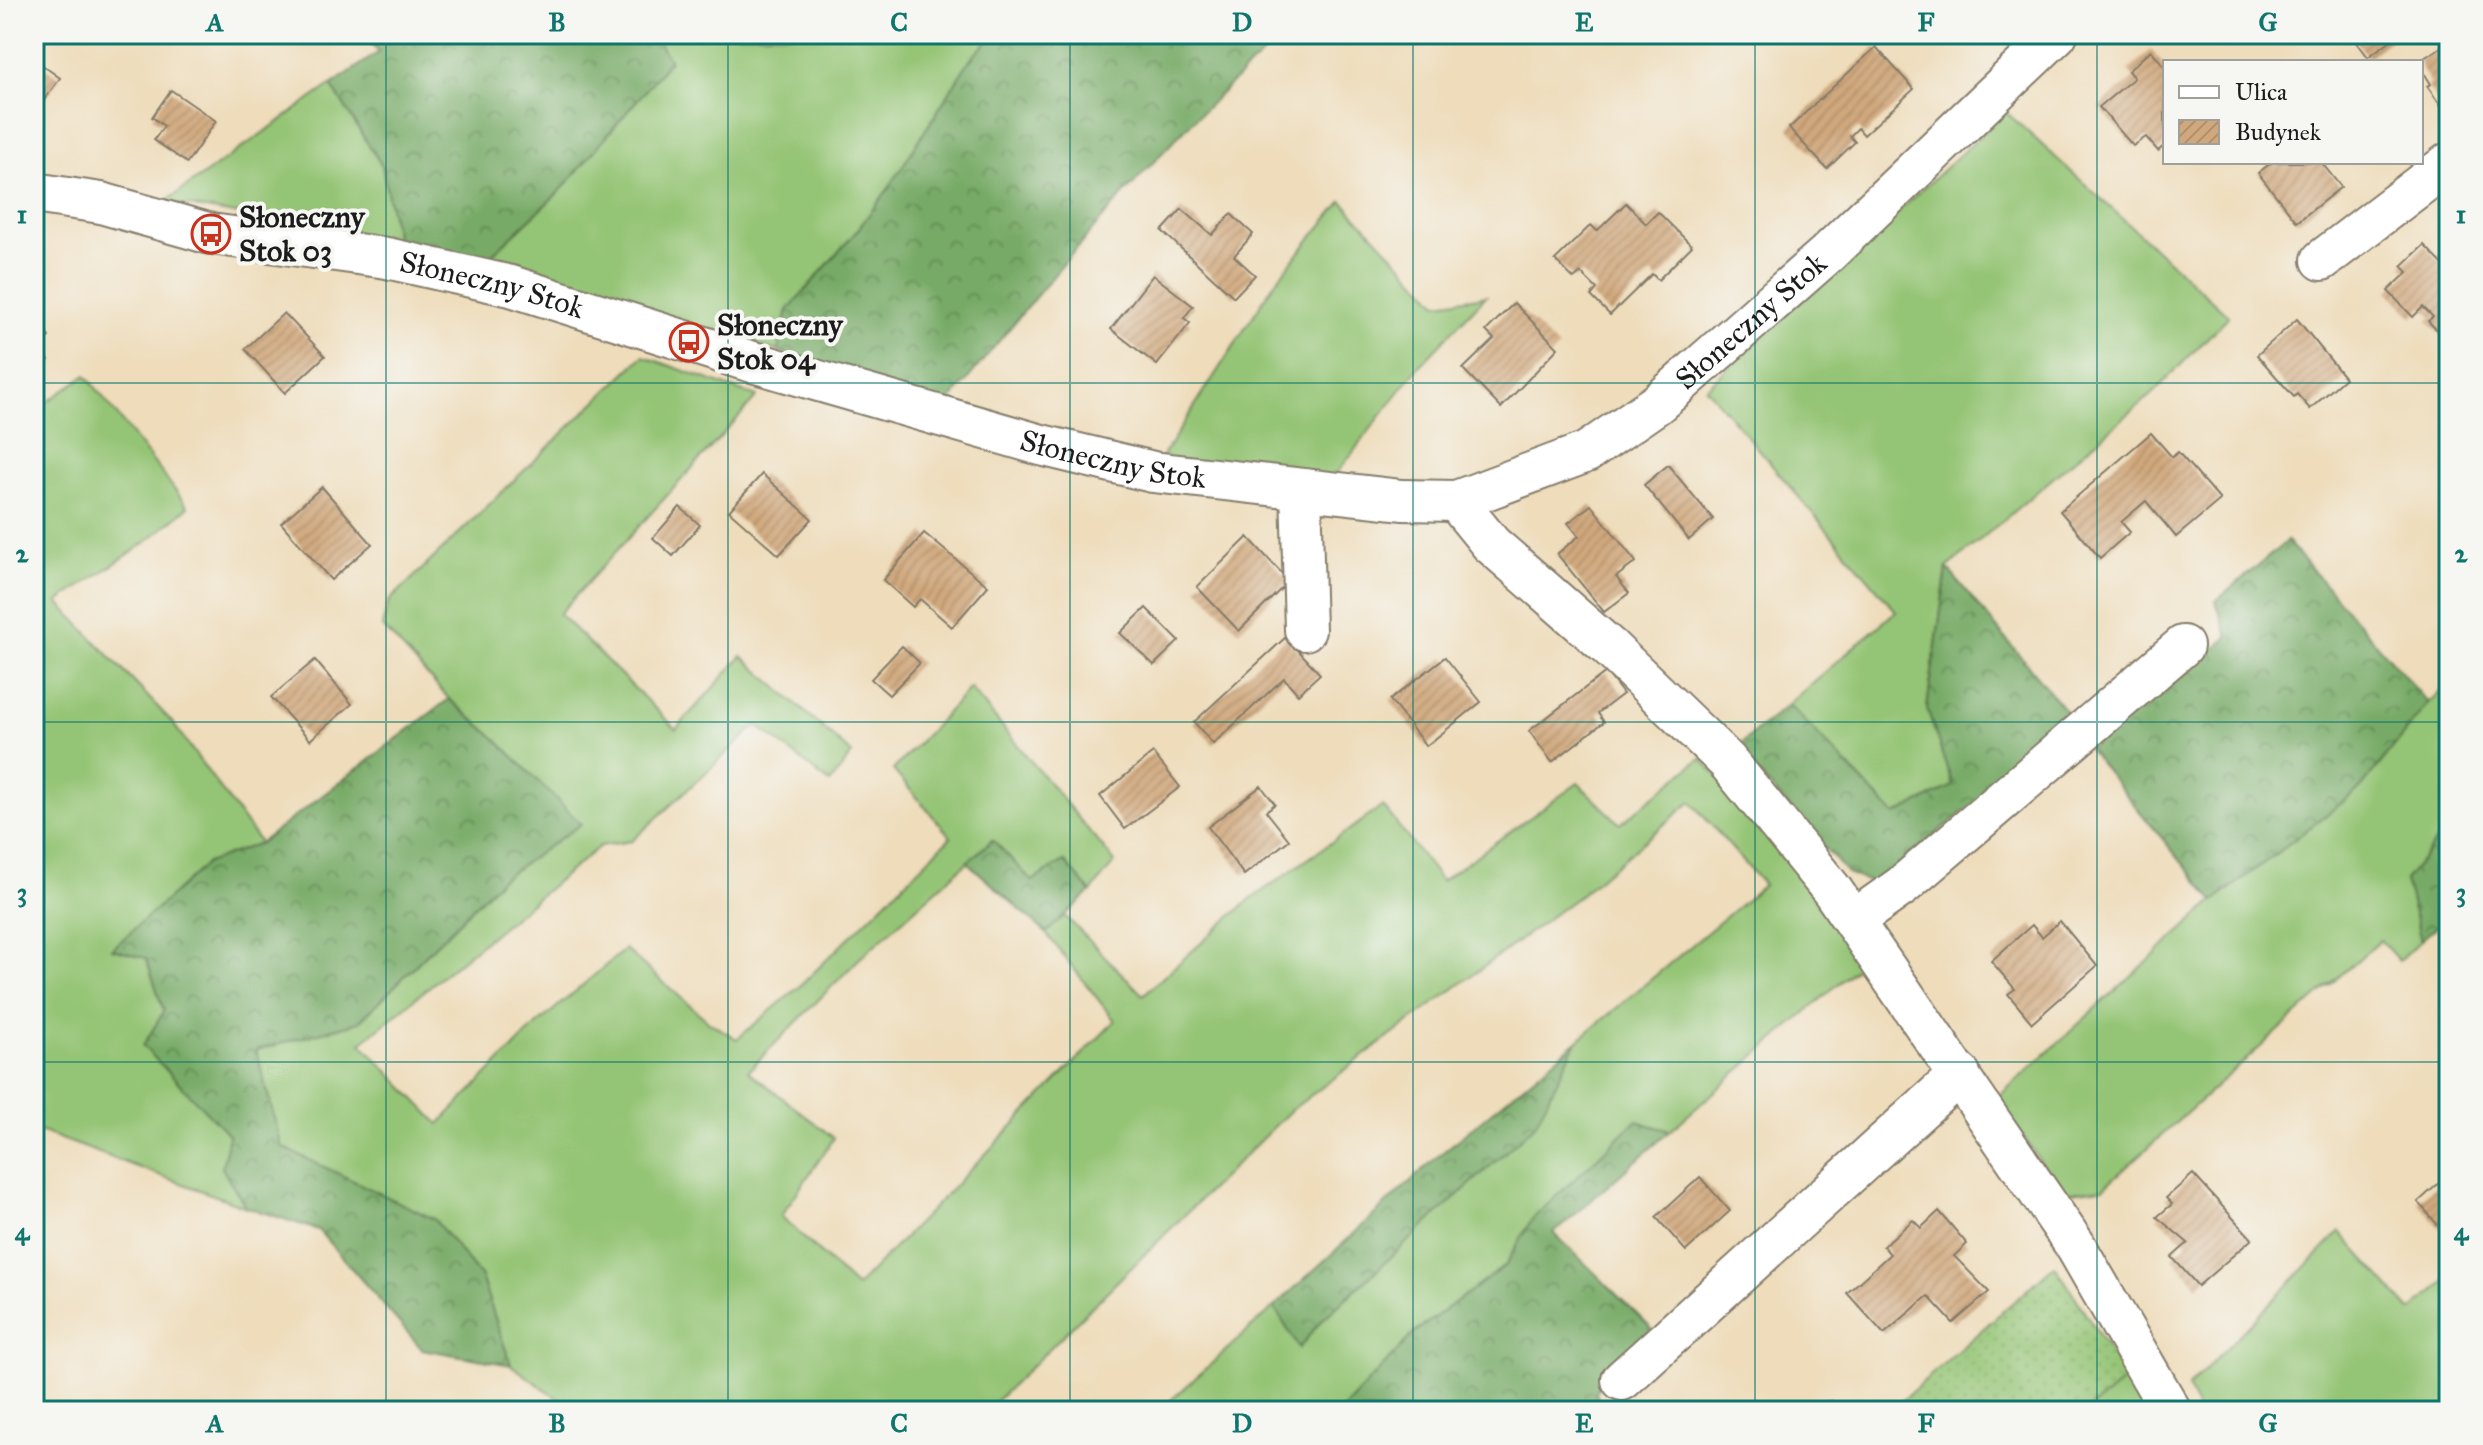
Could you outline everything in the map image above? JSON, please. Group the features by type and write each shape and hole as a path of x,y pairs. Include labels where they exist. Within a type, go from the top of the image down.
{"street":[{"name":"Słoneczny Stok","path":"34,193 101,203 211,234 387,258 496,283 635,323 739,358 1041,445 1153,472 1402,500 1456,501 1587,452 1658,403 1827,254 2057,34"},
{"path":"2322,260 2449,163"},
{"path":"1301,489 1305,630"},
{"path":"1456,501 1491,544 1609,647 1727,761 1854,920 2075,1245 2171,1411"},
{"path":"1854,920 1902,886 2183,646"},
{"path":"1622,1380 1960,1074"}],"green space":[{"path":"364,34 653,34 670,61 562,189 481,265 397,242 382,166 331,85 379,52"},
{"path":"653,34 994,34 969,61 889,188 855,233 788,310 778,351 481,265 562,189 670,61"},
{"path":"994,34 1286,34 1238,77 1149,167 1066,260 945,407 778,351 788,310 855,233 889,188 969,61"},
{"path":"331,85 382,166 397,242 165,202"},
{"path":"2006,112 2229,316 2153,393 1947,568 1927,708 1953,786 1895,815 1788,704 1896,611 1706,388"},
{"path":"1342,201 1438,303 1486,296 1419,366 1331,481 1158,463 1275,282"},
{"path":"643,356 757,397 559,614 676,729 742,656 852,754 830,783 757,725 632,841 600,846 361,1043 439,1124 536,1025 625,949 709,1022 737,1039 799,987 951,837 893,770 970,688 1115,862 1091,892 1064,861 1032,881 992,840 858,960 748,1071 834,1138 781,1216 856,1287 1115,1021 1046,933 1064,915 1143,995 1247,902 1383,806 1441,881 1578,783 1620,824 1701,758 1799,868 1862,963 1670,1131 1636,1121 1532,1220 1506,1265 1415,1332 1341,1411 1159,1411 1274,1307 1299,1347 1320,1322 1534,1125 1577,1041 1764,885 1691,802 1580,895 1290,1111 986,1411 576,1411 511,1365 481,1277 434,1219 281,1147 256,1050 359,1022 500,880 580,824 493,736 449,699 382,626 389,601"},
{"path":"86,375 188,507 145,543 58,602 171,721 260,843 207,863 113,948 146,958 164,1011 144,1046 229,1135 222,1168 246,1207 34,1129 34,411"},
{"path":"2287,541 2428,703 2361,788 2214,901 2088,749 2228,637 2216,601"},
{"path":"1947,568 2075,722 1874,884 1847,873 1736,748 1788,704 1895,815 1953,786 1927,708"},
{"path":"2449,683 2449,826 2405,880 2421,940 2399,961 2380,940 2103,1188 2063,1193 1996,1099 2214,901 2361,788 2428,703"},
{"path":"449,699 493,736 581,824 500,880 359,1022 256,1050 282,1147 434,1219 481,1277 511,1365 422,1349 318,1230 246,1207 222,1168 229,1135 143,1046 164,1011 146,958 112,949 207,863 260,843"},
{"path":"2449,826 2449,916 2421,940 2405,880"},
{"path":"993,840 1032,881 1064,861 1091,892 1046,933 967,862"},
{"path":"1577,1041 1535,1125 1320,1322 1299,1348 1274,1307 1437,1157"},
{"path":"1636,1121 1670,1131 1554,1233 1652,1329 1596,1390 1601,1411 1341,1411 1415,1332 1506,1265 1531,1220"},
{"path":"2340,1232 2411,1311 2449,1278 2449,1411 2197,1411 2188,1387"},
{"path":"2055,1265 2127,1378 2087,1411 1890,1411"},
{"path":"2127,1378 2146,1407 2141,1411 2087,1411"}],"building":[{"path":"2351,34 2399,34 2368,57"},
{"path":"2449,42 2449,105 2443,109 2427,86 2431,84 2423,71 2421,60"},
{"path":"1876,47 1914,89 1864,135 1858,128 1850,136 1855,142 1827,169 1789,128"},
{"path":"2151,50 2163,65 2163,147 2158,151 2146,137 2133,146 2099,107 2134,78 2128,71"},
{"path":"34,59 60,78 34,114"},
{"path":"171,90 216,121 187,163 154,140 164,126 152,117"},
{"path":"2269,164 2323,164 2341,187 2297,222 2258,173"},
{"path":"1626,203 1646,224 1658,212 1692,246 1658,280 1652,274 1610,315 1591,296 1597,289 1581,273 1574,279 1555,260 1591,225 1597,231"},
{"path":"1182,209 1212,235 1231,214 1253,234 1234,256 1255,275 1234,297 1162,231"},
{"path":"2424,245 2449,271 2449,343 2428,321 2433,317 2423,307 2413,317 2388,291 2408,272 2402,266"},
{"path":"1153,275 1193,306 1184,318 1190,323 1157,365 1111,329"},
{"path":"1514,303 1558,348 1501,408 1463,369 1494,339 1486,331"},
{"path":"284,313 325,356 285,393 245,349"},
{"path":"34,317 49,337 38,345 49,360 34,371"},
{"path":"2297,319 2345,378 2310,409 2297,394 2294,397 2257,355"},
{"path":"2151,433 2172,457 2178,452 2220,500 2176,537 2146,501 2121,522 2130,532 2100,558 2060,511"},
{"path":"1668,465 1713,519 1689,540 1644,485"},
{"path":"762,474 812,519 779,555 729,511"},
{"path":"322,487 372,544 331,580 281,523"},
{"path":"1591,505 1636,562 1616,577 1629,593 1604,612 1557,554 1579,536 1568,523"},
{"path":"680,507 700,525 673,556 653,538"},
{"path":"924,533 988,586 952,627 920,599 913,607 883,580"},
{"path":"1248,537 1289,581 1239,631 1197,587"},
{"path":"1146,608 1179,641 1154,665 1120,633"},
{"path":"1286,637 1320,674 1298,694 1284,678 1213,744 1194,722"},
{"path":"902,646 920,663 889,695 871,679"},
{"path":"1445,657 1481,702 1426,746 1390,700"},
{"path":"315,660 352,704 310,740 271,697"},
{"path":"1606,672 1623,694 1598,713 1604,722 1552,762 1529,731"},
{"path":"1153,753 1180,787 1125,829 1100,796"},
{"path":"1261,786 1275,804 1266,811 1289,840 1244,875 1208,827"},
{"path":"2060,921 2097,966 2032,1023 2008,994 2015,989 1991,961 2032,925 2042,937"},
{"path":"2193,1174 2252,1239 2198,1286 2172,1257 2188,1243 2157,1217 2172,1204 2166,1198"},
{"path":"2449,1174 2449,1238 2418,1202"},
{"path":"1700,1177 1730,1211 1686,1251 1656,1217"},
{"path":"1939,1211 1967,1244 1954,1256 1989,1292 1953,1323 1928,1296 1884,1334 1847,1293 1890,1254 1883,1246 1913,1220 1921,1228"},
{"path":"1831,1401 1844,1405 1849,1411 1813,1411 1817,1403"}],"place":[{"name":"Słoneczny Stok 03","path":"211,234"},
{"name":"Słoneczny Stok 04","path":"689,342"}]}
